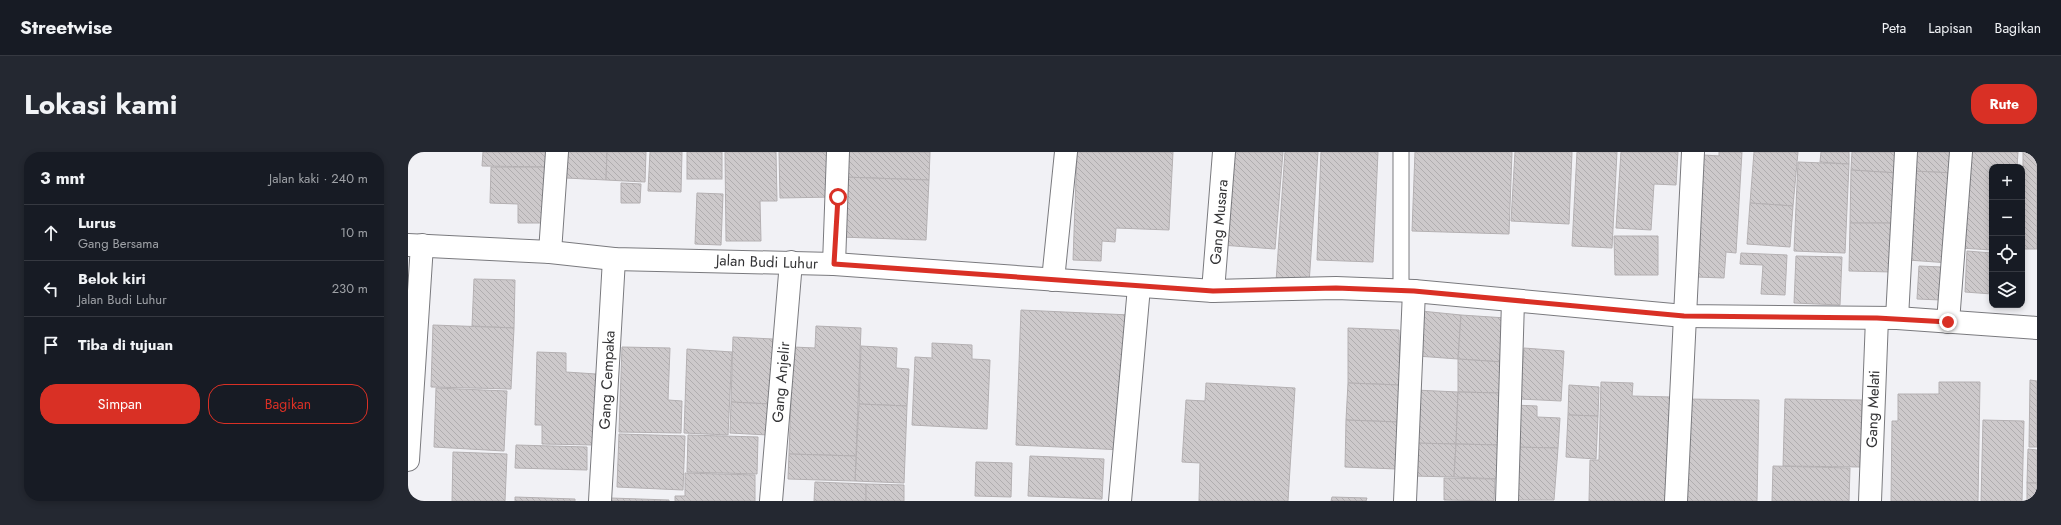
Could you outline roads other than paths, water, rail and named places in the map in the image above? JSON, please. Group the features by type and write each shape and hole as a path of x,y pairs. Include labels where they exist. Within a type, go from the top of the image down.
{"street":[{"path":"550,252 556,152"},
{"path":"834,264 838,152"},
{"path":"1053,280 1066,152"},
{"name":"Gang Musara","path":"1213,291 1224,152"},
{"path":"1676,501 1693,152"},
{"name":"Gang Melati","path":"1870,501 1887,318 1906,152"},
{"path":"1948,322 1961,152"},
{"path":"408,460 415,245"},
{"name":"Jalan Budi Luhur","path":"415,245 550,252 614,259 834,264 1139,287 1213,291 1336,288 1408,291 1684,316 1887,318 2037,328"},
{"name":"Gang Cempaka","path":"600,501 614,259"},
{"name":"Gang Anjelir","path":"771,501 791,262"},
{"path":"1120,501 1139,287"},
{"path":"1405,501 1408,291"},
{"path":"1507,501 1513,301"}],"lane":[{"path":"1401,152 1408,291"}]}
